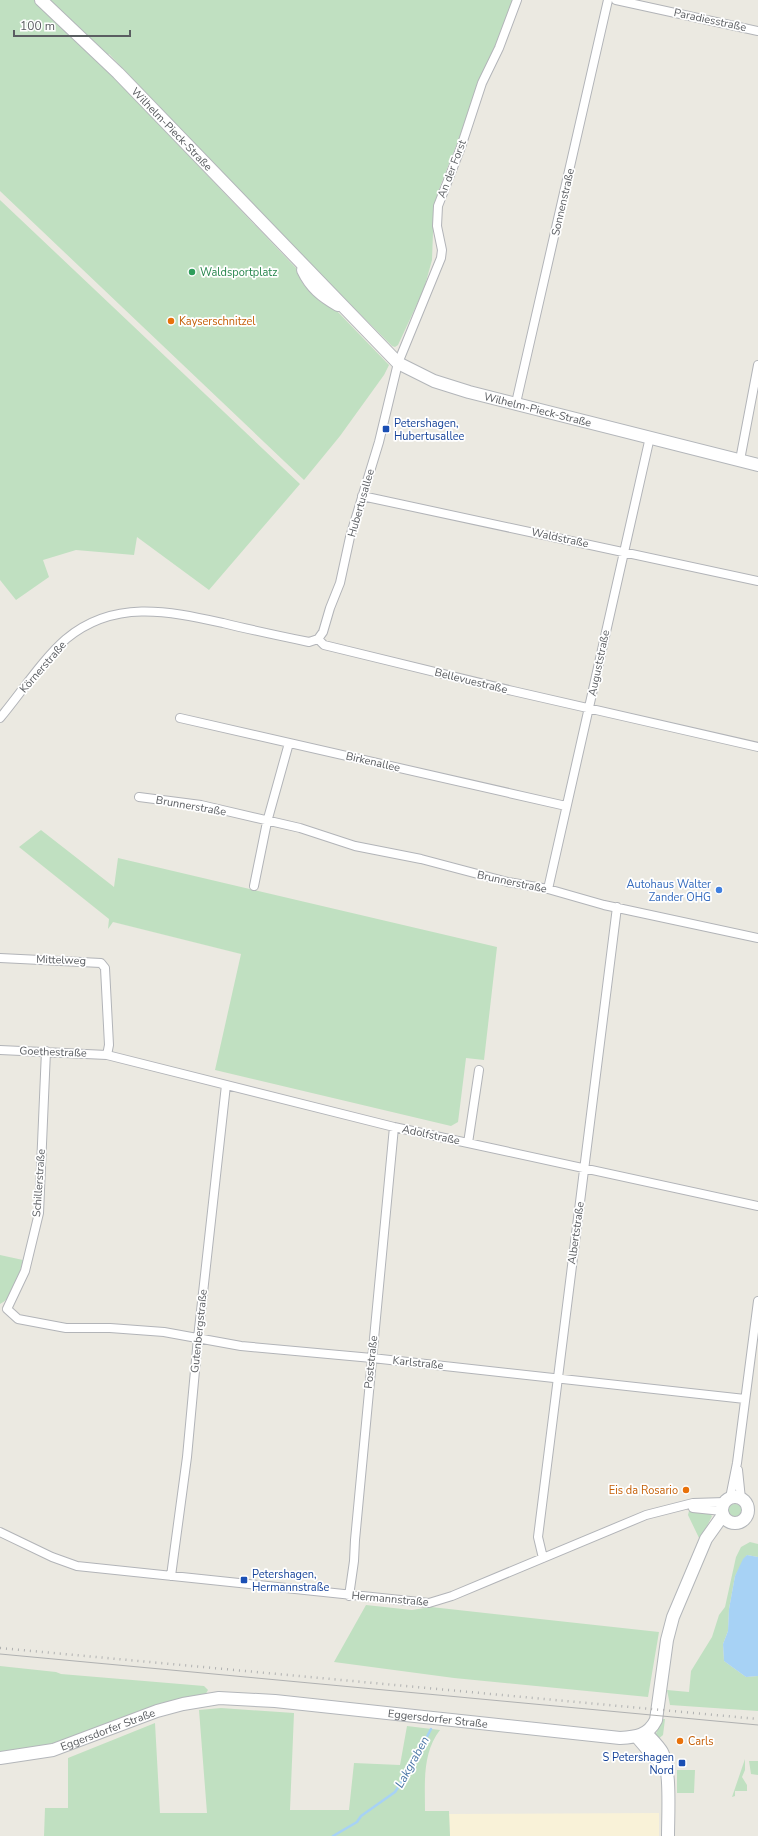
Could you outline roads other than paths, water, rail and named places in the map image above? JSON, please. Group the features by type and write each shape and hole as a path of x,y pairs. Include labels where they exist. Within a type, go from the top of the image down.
{"street":[{"name":"Wilhelm-Pieck-Straße","path":"41,0 118,74 299,262 331,293 341,307 398,363 446,385 758,465"},
{"name":"An der Forst","path":"398,363 441,258 442,250 437,226 438,206 461,147 482,83 499,48 517,0"},
{"name":"Sonnenstraße","path":"516,403 608,0"},
{"name":"Paradiesstraße","path":"616,0 758,31"},
{"name":"Hubertusallee","path":"318,639 323,632 330,608 340,583 350,537 379,442 398,363"},
{"path":"740,460 758,365"},
{"name":"Auguststraße","path":"548,889 650,437"},
{"name":"Waldstraße","path":"362,496 758,581"},
{"name":"Körnerstraße","path":"0,718 54,651 67,639 85,627 110,615 137,611 186,615"},
{"name":"Bellevuestraße","path":"186,615 309,642 318,639 324,645 758,747"},
{"name":"Birkenallee","path":"180,718 566,806"},
{"path":"254,886 267,822 289,743"},
{"name":"Brunnerstraße","path":"139,797 201,805 267,822 300,828 355,846 421,859 508,882 548,889 617,907 758,938"},
{"name":"Albertstraße","path":"543,1558 538,1538 617,907"},
{"name":"Mittelweg","path":"0,958 101,963 105,968 108,1045 106,1055"},
{"name":"Goethestraße","path":"0,1050 106,1055"},
{"name":"Schillerstraße","path":"46,1051 38,1213 25,1271 4,1309 18,1319 66,1328 92,1328"},
{"name":"Adolfstraße","path":"106,1055 394,1127 758,1206"},
{"path":"468,1143 479,1070"},
{"name":"Gutenbergstraße","path":"171,1576 187,1457 198,1338 226,1085"},
{"name":"Poststraße","path":"349,1596 354,1561 394,1127"},
{"path":"668,1836 668,1786 665,1766 654,1758 641,1735 654,1724 657,1716 664,1660 672,1617 706,1539 731,1507 758,1301"},
{"name":"Karlstraße","path":"92,1328 164,1332 241,1346 372,1358 745,1399"},
{"path":"731,1507 758,1500"},
{"name":"Hermannstraße","path":"0,1532 52,1557 77,1566 419,1604 438,1602 646,1515 670,1508 702,1502 731,1507"},
{"path":"731,1507 748,1507 747,1515"},
{"path":"731,1507 741,1521 750,1511 758,1507"},
{"name":"Eggersdorfer Straße","path":"0,1758 47,1751 76,1743 167,1708 201,1700 219,1698 275,1701 620,1738 641,1735"}],"water":[{"path":"747,1555 758,1557 758,1676 746,1677 724,1661 723,1644 728,1631 729,1609 735,1576 743,1559"}],"waterway":[{"name":"Lakgraben","path":"333,1836 357,1822 361,1816 395,1792 411,1767 431,1729"}],"tram line":[{"path":"0,1654 758,1725"}],"railway":[{"path":"0,1648 758,1719"}],"place":[{"name":"Waldsportplatz","path":"192,272"},
{"name":"Kayserschnitzel","path":"171,321"},
{"name":"Petershagen, Hubertusallee","path":"386,429"},
{"name":"Autohaus Walter Zander OHG","path":"719,890"},
{"name":"Eis da Rosario","path":"686,1490"},
{"name":"Petershagen, Hermannstraße","path":"244,1580"},
{"name":"Carls","path":"680,1741"},
{"name":"S Petershagen Nord","path":"682,1763"}]}
